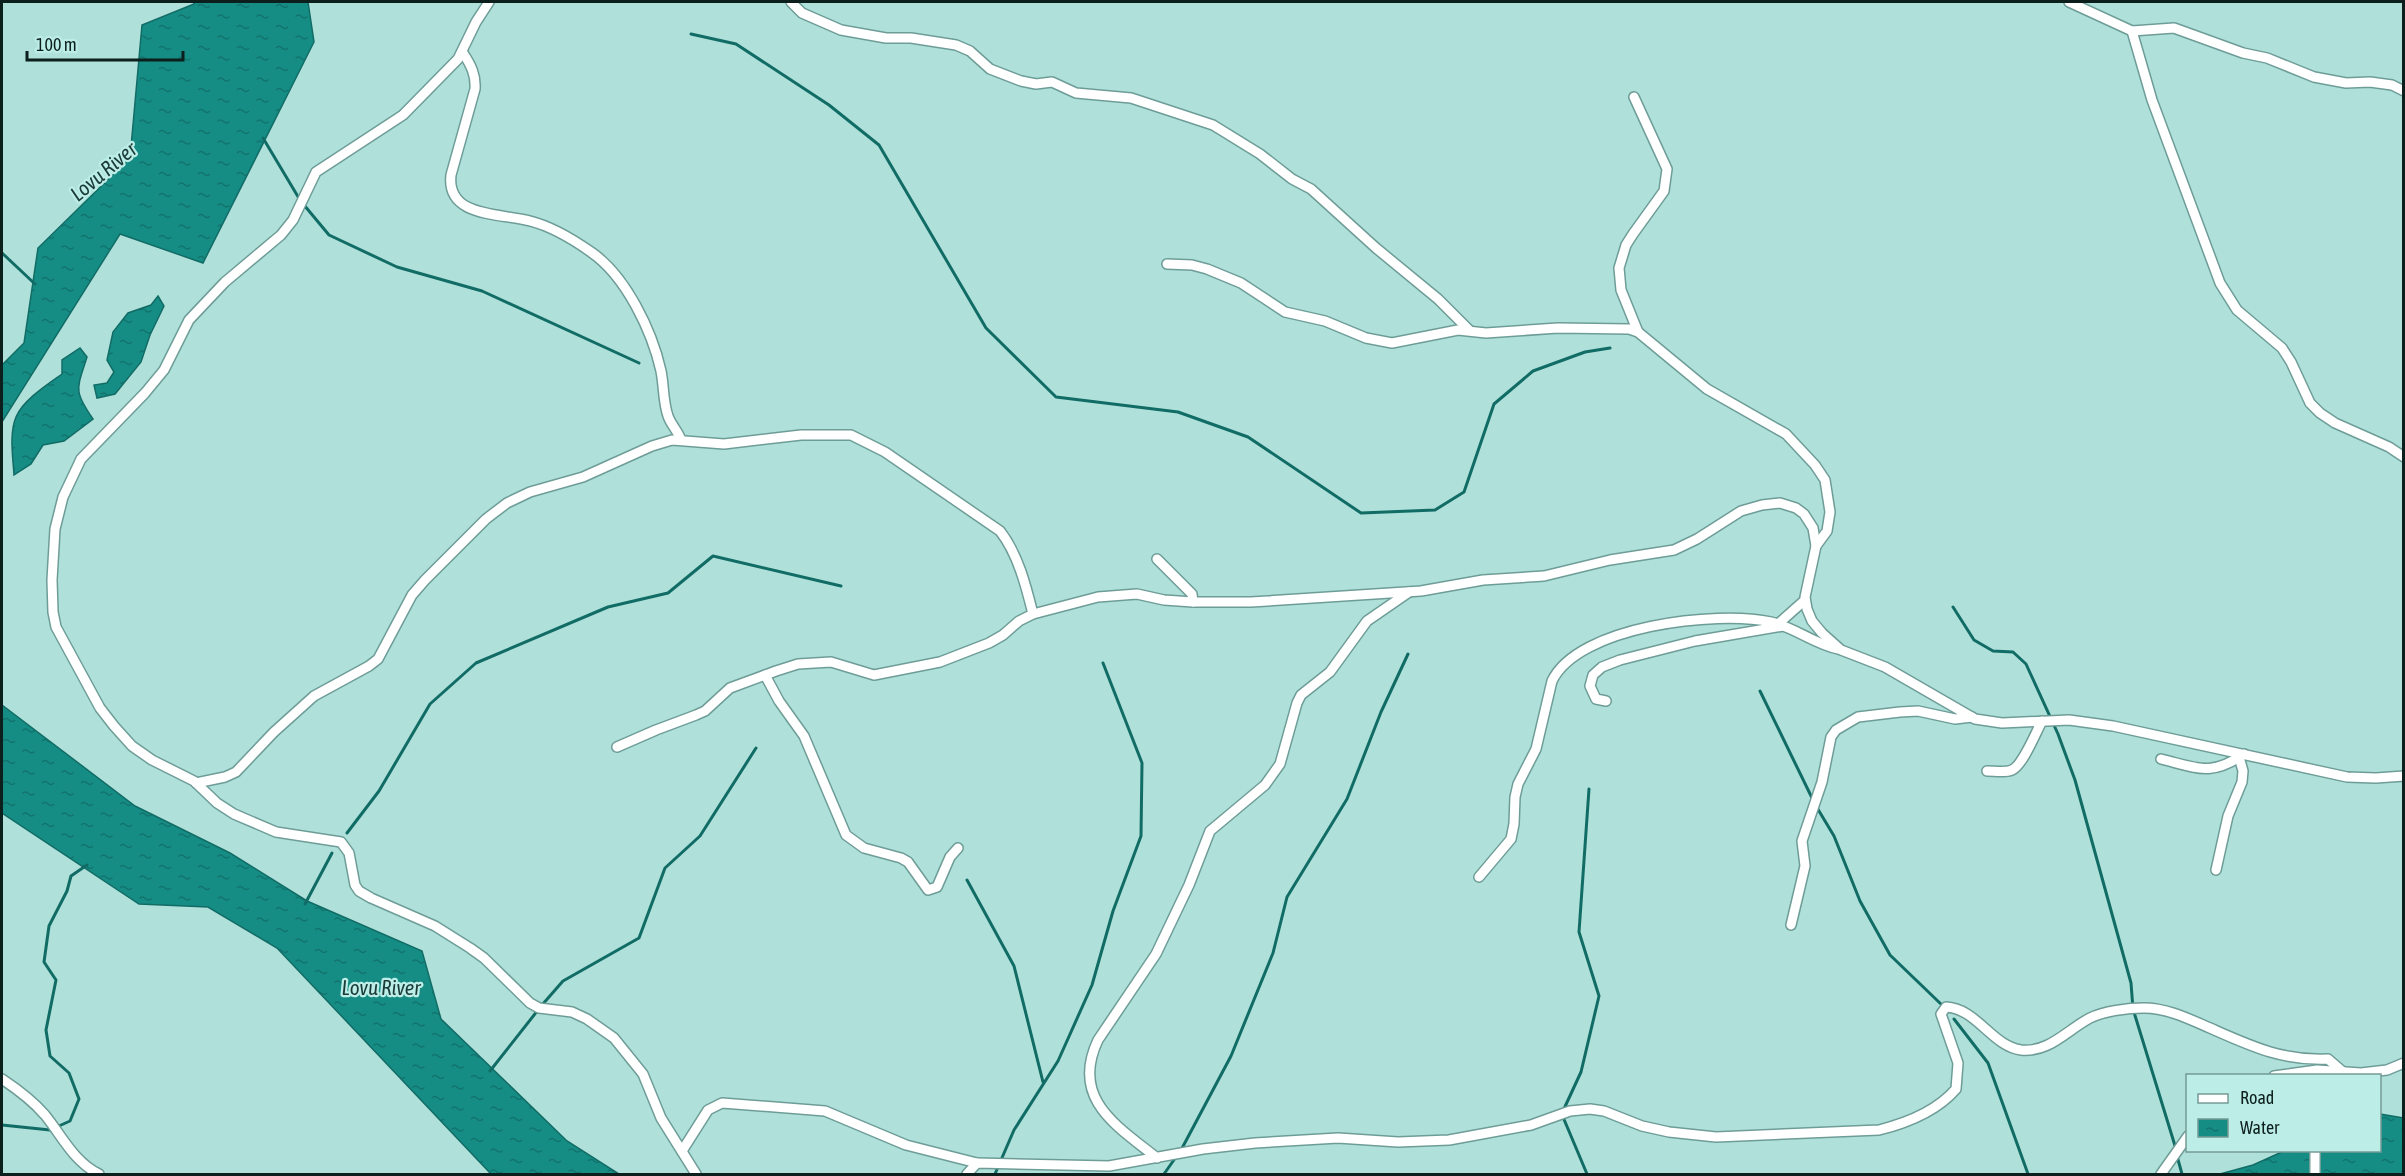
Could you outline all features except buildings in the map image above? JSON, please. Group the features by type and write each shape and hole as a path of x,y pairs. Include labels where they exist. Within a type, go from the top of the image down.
{"street":[{"path":"489,2 476,22 463,53 403,115 316,172 287,227 264,251 225,282 189,320 164,370 81,459 63,497 55,529 53,612 61,638 100,708 132,746 152,760 196,783 234,814 256,825 298,837 324,837 341,842 350,853 355,885 359,891 435,926 470,948 484,958 530,1003 539,1008 572,1012 608,1032 644,1074 661,1118 696,1174"},
{"path":"791,2 802,13 841,30 886,38 910,38 956,45 970,51 990,69 1021,81 1036,84 1052,82 1076,93 1131,98 1213,124 1260,154 1292,179 1311,189 1376,248 1438,299 1468,330"},
{"path":"2069,2 2132,31 2174,28 2232,50 2267,58 2314,77 2346,83 2370,82 2392,85 2403,91"},
{"path":"2132,31 2165,138 2216,273 2228,297 2247,319 2282,348 2310,403 2320,413 2336,423 2389,447 2403,457"},
{"path":"463,53 473,70 476,89 451,175 450,183 454,198 461,204 486,214 541,225 590,251 601,260 633,302 650,332 662,375 668,416 681,440"},
{"path":"1634,97 1667,169 1664,191 1626,245 1619,268 1621,290 1638,332"},
{"path":"1167,264 1192,265 1207,269 1240,283 1285,312 1325,321 1377,341 1402,343 1446,332 1468,330 1486,333 1558,328 1629,329 1638,332 1707,389 1786,434 1815,465 1825,480 1830,512 1827,531 1816,546"},
{"path":"196,783 225,777 236,772 274,732 314,696 378,659 412,596 434,570 495,510 530,492 583,477 664,442 681,440 724,444 801,435 851,435 885,452 1000,531 1008,541 1016,560 1033,614"},
{"path":"617,747 696,716 705,711 730,688 765,675 813,662 831,662 874,675 940,662 989,643 1003,635 1019,621 1033,614 1098,597 1121,594 1193,602 1251,602 1409,592 1483,580 1544,576 1610,560 1665,553 1697,540 1741,511 1762,505 1787,504 1804,514 1814,528 1816,546 1805,600 1812,621 1841,650"},
{"path":"1157,559 1192,594 1193,602"},
{"path":"1157,1158 1112,1122 1099,1106 1089,1078 1090,1056 1098,1040 1156,954 1189,885 1210,831 1259,791 1280,765 1301,695 1330,672 1367,621 1409,592"},
{"path":"1606,701 1593,697 1591,681 1597,671 1607,665 1695,641 1780,625 1805,600"},
{"path":"1479,877 1511,839 1518,784 1536,749 1552,681 1563,664 1587,648 1646,628 1712,617 1755,619 1780,625 1817,643 1885,667 1972,717 1986,722 2069,720 2113,726 2347,777 2403,776"},
{"path":"765,675 779,701 804,736 841,826 853,842 874,852 901,858 908,862 928,890 937,887 950,856 958,848"},
{"path":"1791,925 1805,866 1802,841 1822,782 1831,737 1836,730 1857,717 1872,714 1918,711 1955,719 1972,717"},
{"path":"1987,771 2006,771 2015,768 2042,721"},
{"path":"2161,759 2209,769 2222,767 2242,755"},
{"path":"2216,870 2228,816 2242,782 2242,755"},
{"path":"682,1151 708,1110 722,1103 825,1111 906,1146 977,1163 1109,1166 1203,1149 1255,1143 1338,1138 1398,1142 1470,1138 1532,1125 1570,1111 1590,1109 1604,1111 1642,1126 1669,1132 1716,1137 1879,1130 1899,1125 1922,1114 1945,1100 1956,1089 1958,1063 1941,1014 1946,1008 1961,1011 2013,1048 2032,1050 2057,1041 2092,1017 2147,1008 2176,1014 2276,1055 2304,1060 2328,1059 2342,1074"},
{"path":"2288,1074 2317,1070 2342,1074 2361,1073 2387,1070 2403,1064"},
{"path":"2,1079 31,1100 76,1157 99,1174"},
{"path":"2161,1174 2186,1137"},
{"path":"2315,1152 2315,1174"},
{"path":"967,1174 977,1163"}],"water":[{"name":"Lovu River","path":"194,2 308,2 314,42 203,263 120,234 2,422 2,365 24,343 38,248 130,158 142,25 194,4"},
{"path":"158,296 164,306 150,335 141,362 115,394 97,398 94,385 107,383 114,372 107,360 113,332 128,313 151,305"},
{"path":"80,348 87,357 79,383 80,395 93,419 64,441 43,445 31,464 14,475 12,438 19,411 30,399 62,374 62,360"},
{"name":"Lovu River","path":"2,705 135,806 230,853 307,901 422,951 441,1019 567,1141 619,1174 491,1174 277,948 208,907 139,904 2,813"},
{"path":"2381,1114 2403,1118 2403,1174 2220,1174 2253,1165 2282,1152 2381,1152"}],"waterway":[{"path":"691,34 736,44 829,105 879,145 986,328 1056,397 1178,412 1248,437 1361,513 1435,510 1464,492 1494,404 1533,371 1585,352 1610,348"},
{"path":"263,138 300,200"},
{"path":"304,205 329,235 397,267 482,291 639,363"},
{"path":"2,253 35,284"},
{"path":"347,833 379,791 430,704 476,663 608,607 668,593 713,556 841,586"},
{"path":"1953,607 1974,640 1993,651 2013,652 2026,664 2058,734 2075,780 2131,983 2133,1009 2176,1149"},
{"path":"1180,1152 1231,1056 1273,953 1287,897 1347,799 1381,712 1408,654"},
{"path":"995,1174 1014,1130 1058,1061 1092,985 1113,911 1141,836 1142,763 1103,663"},
{"path":"1760,691 1813,800"},
{"path":"542,1005 563,981 639,938 665,868 700,836 756,748"},
{"path":"1563,1111 1581,1072 1599,996 1579,932 1589,789"},
{"path":"1816,806 1834,836 1860,901 1890,955 1943,1006"},
{"path":"305,904 332,853"},
{"path":"2,1125 50,1130 70,1121 79,1099 69,1073 50,1056 46,1030 56,980 44,962 49,926 67,891 71,876 87,865"},
{"path":"967,880 1014,966 1043,1082"},
{"path":"490,1071 538,1010"},
{"path":"1954,1019 1988,1063 2028,1174"},
{"path":"1563,1117 1587,1174"},
{"path":"2177,1156 2182,1174"},
{"path":"1164,1174 1176,1157"}]}
